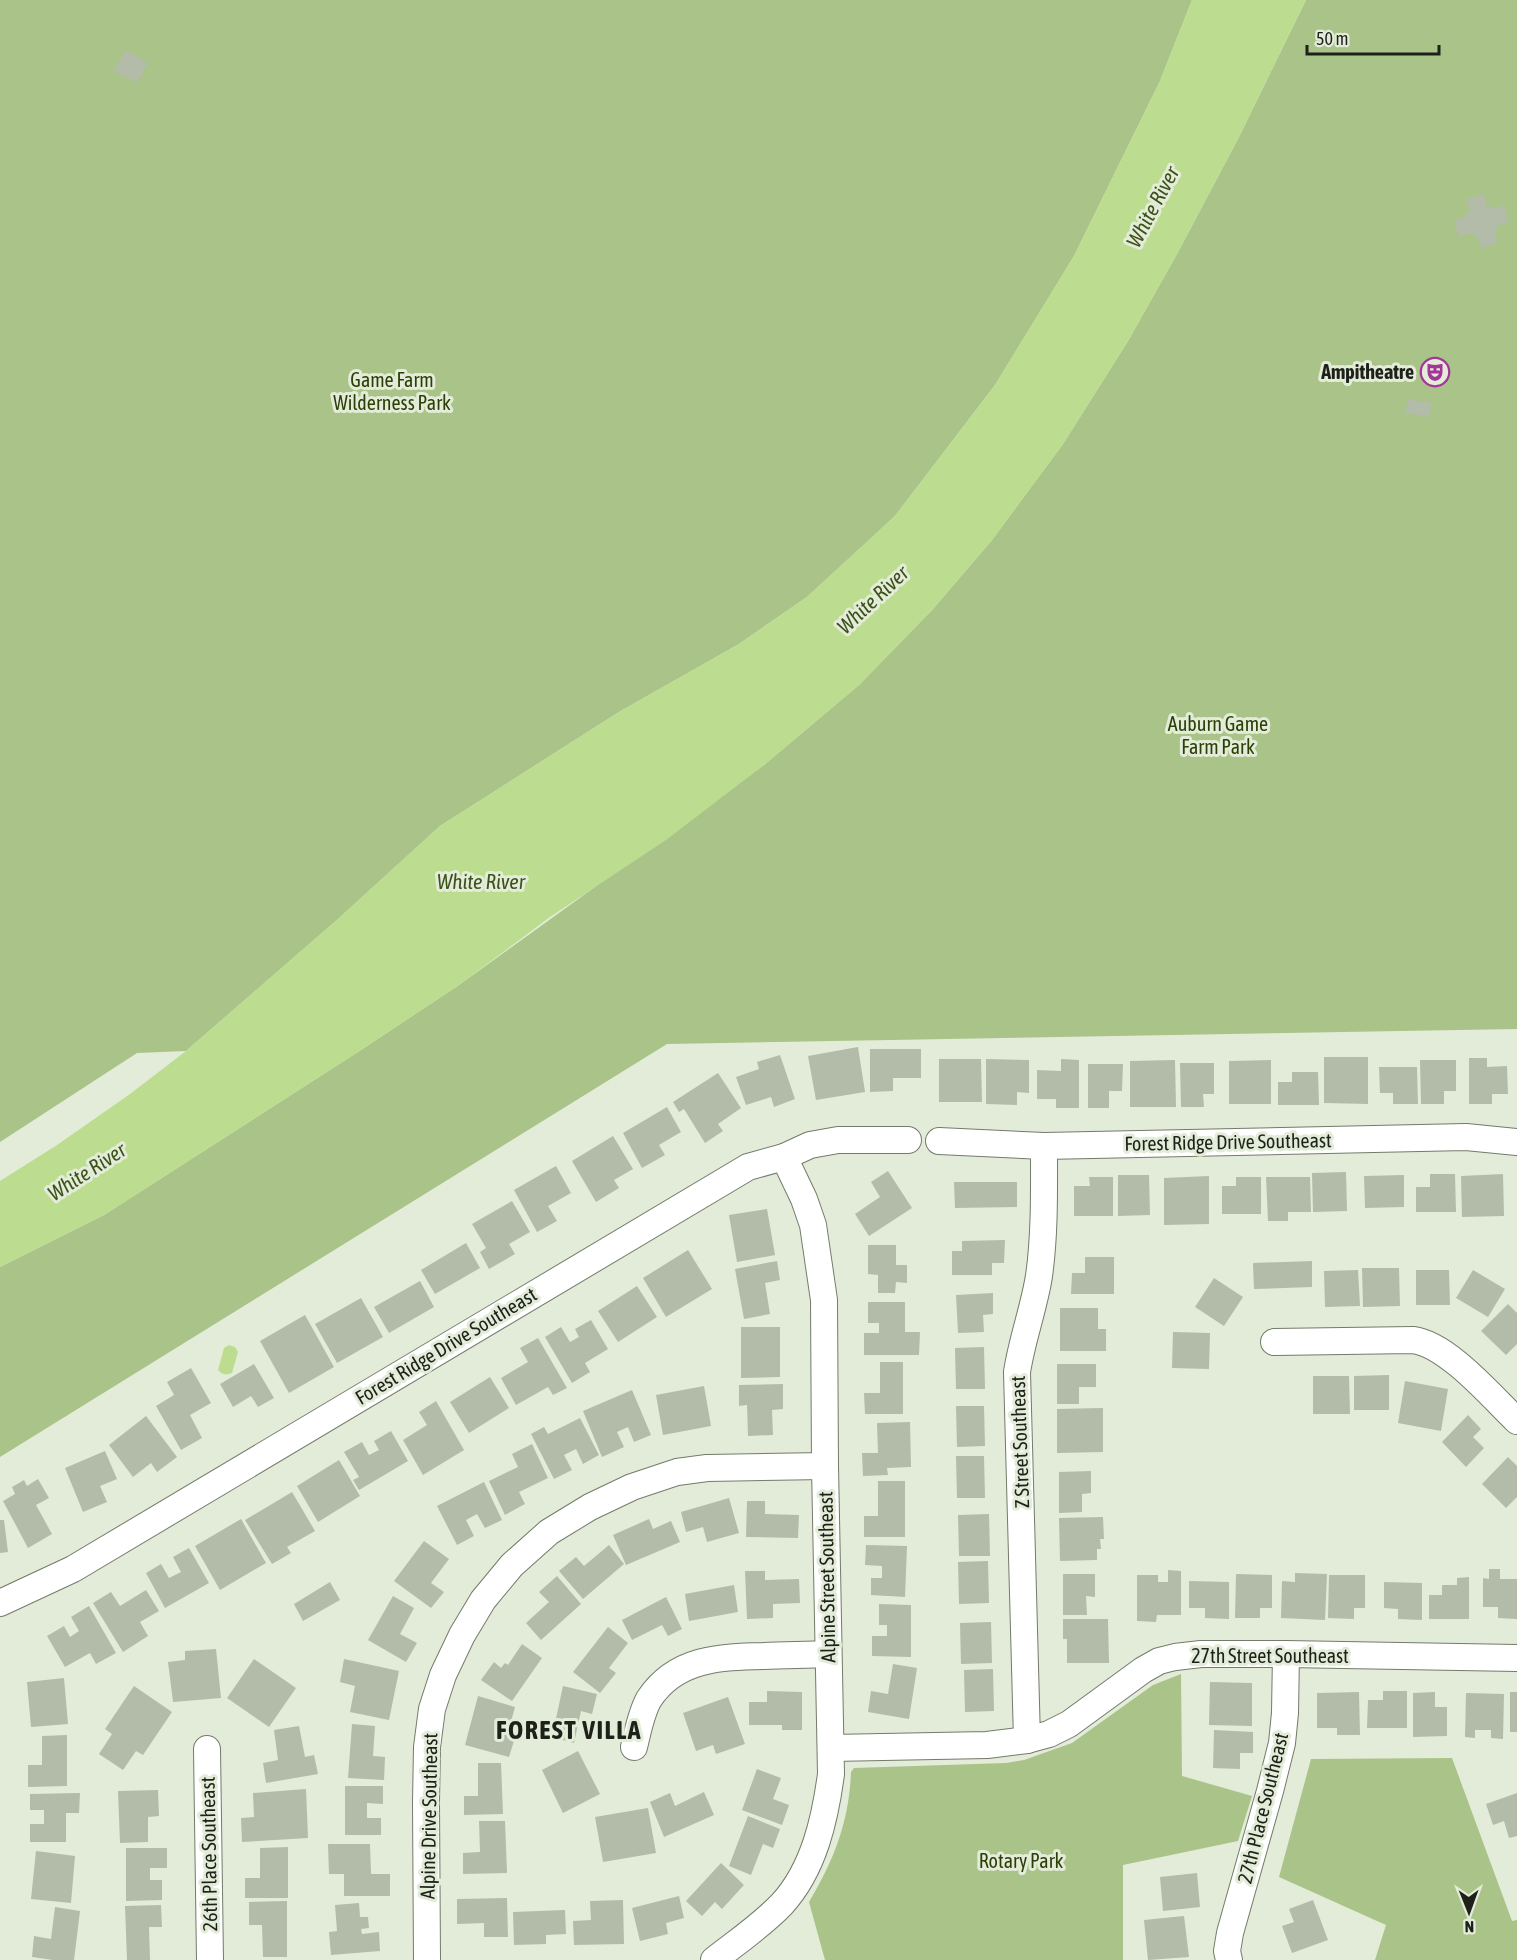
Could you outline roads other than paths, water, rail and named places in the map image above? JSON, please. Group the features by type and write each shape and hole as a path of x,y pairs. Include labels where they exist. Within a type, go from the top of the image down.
{"street":[{"name":"Forest Ridge Drive Southeast","path":"939,1142 1044,1146 1466,1137 1517,1142"},
{"name":"Forest Ridge Drive Southeast","path":"0,1603 73,1569 748,1167 784,1157 810,1145 837,1140 908,1140"},
{"name":"Z Street Southeast","path":"1028,1740 1017,1371 1042,1252 1044,1146"},
{"name":"Alpine Street Southeast","path":"714,1960 761,1924 784,1902 800,1878 815,1847 823,1823 831,1774 824,1300 813,1225 804,1198 784,1157"},
{"path":"1274,1342 1413,1340 1429,1343 1449,1356 1517,1420"},
{"name":"Alpine Drive Southeast","path":"427,1960 426,1780 432,1709 443,1675 462,1635 483,1600 512,1565 549,1532 590,1507 632,1487 677,1472 706,1468 825,1466"},
{"name":"27th Street Southeast","path":"831,1748 987,1745 1028,1740 1049,1734 1069,1724 1143,1670 1159,1661 1175,1657 1201,1654 1286,1653 1517,1658"},
{"name":"27th Place Southeast","path":"1229,1960 1227,1951 1230,1933 1282,1743 1286,1653"},
{"path":"634,1747 640,1720 649,1700 662,1684 678,1672 698,1662 723,1657 828,1654"},
{"name":"26th Place Southeast","path":"207,1749 210,1960"}],"water":[{"name":"White River","path":"1192,0 1306,0 1239,137 1128,341 1063,444 992,540 933,609 859,685 764,765 666,840 550,917 459,985 104,1215 0,1267 0,1181 130,1094 186,1051 338,919 440,826 619,712 739,644 807,597 895,516 995,385 1074,256 1160,81"},
{"path":"229,1345 235,1347 238,1352 232,1373 224,1374 218,1370 224,1348"}],"place":[{"name":"Ampitheatre","path":"1435,372"}],"district":[{"name":"FOREST VILLA","path":"569,1730"}],"park label":[{"name":"Game Farm Wilderness Park","path":"392,392"},
{"name":"Auburn Game Farm Park","path":"1218,736"},
{"name":"Rotary Park","path":"1021,1861"}]}
